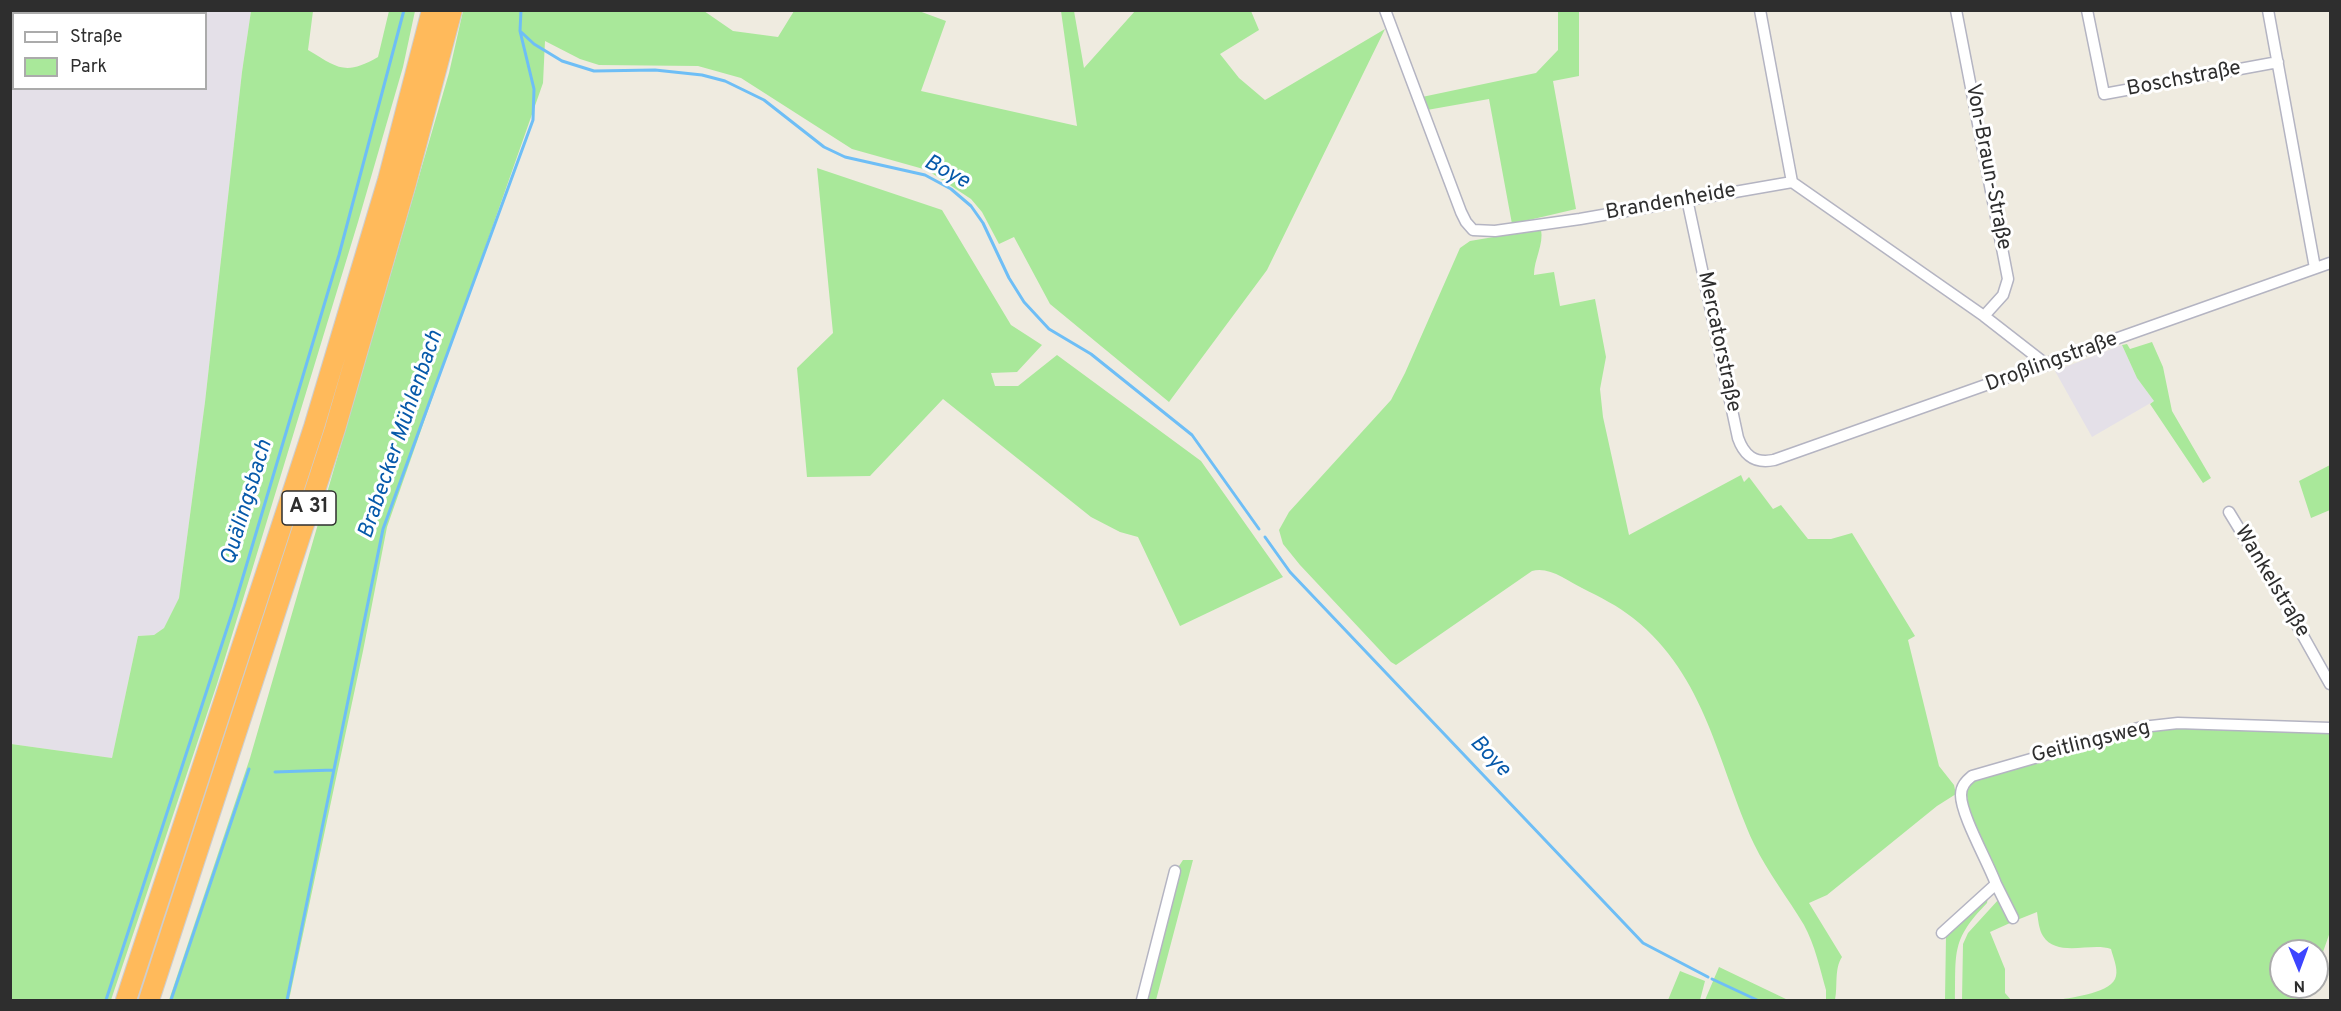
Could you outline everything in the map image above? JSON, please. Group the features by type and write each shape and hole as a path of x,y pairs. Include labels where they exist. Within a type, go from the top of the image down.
{"highway":[{"name":"A 31","path":"126,1000 315,427 388,180 432,10"},
{"name":"A 31","path":"149,1000 334,429 406,183 452,10"}],"street":[{"name":"Brandenheide","path":"1385,10 1461,212 1473,230 1495,231 1580,219 1792,182"},
{"path":"1760,10 1792,182 1984,316 2048,365"},
{"name":"Von-Braun-Straße","path":"1956,10 2008,279 2003,295 1984,316"},
{"name":"Boschstraße","path":"2087,10 2104,94 2278,62"},
{"path":"2268,10 2315,268"},
{"name":"Mercatorstraße","path":"1687,199 1738,438 1749,457 1762,462 1774,460"},
{"name":"Droßlingstraße","path":"1774,460 2331,263"},
{"name":"Wankelstraße","path":"2229,512 2331,684"},
{"name":"Geitlingsweg","path":"2013,918 1962,807 1963,787 1972,776 2142,727 2178,723 2331,728"},
{"path":"1142,1000 1175,871"},
{"path":"1942,933 1996,884"}],"shaded area":[{"path":"11,11 251,11 242,72 205,402 179,598 164,628 154,635 138,636 112,758 11,744"},
{"path":"2122,345 2137,378 2154,401 2092,437 2055,371"}],"green space":[{"path":"251,11 313,11 308,50 335,65 349,68 378,57 389,11 415,11 403,67 358,222 217,684 111,1000 11,1000 11,744 112,758 138,636 154,635 164,628 179,598 205,402 242,72"},
{"path":"463,11 704,11 733,31 778,37 794,11 919,11 946,21 921,91 1077,126 1061,11 1074,11 1084,68 1135,11 1251,11 1259,30 1220,54 1239,78 1265,100 1385,29 1267,270 1169,402 1050,304 1014,237 999,244 982,212 971,199 927,170 852,149 741,78 698,66 599,65 580,59 545,41 543,83 387,527 289,1000 169,1000 250,758 449,73"},
{"path":"1558,11 1579,11 1579,76 1553,81 1576,209 1512,224 1489,99 1427,110 1422,97 1536,73 1558,50"},
{"path":"817,168 942,210 1011,325 1042,345 1017,372 991,373 995,386 1018,386 1057,355 1201,461 1283,577 1180,626 1138,537 1120,532 1091,517 943,399 870,476 807,477 797,368 833,333"},
{"path":"1541,229 1542,235 1534,275 1554,272 1560,306 1595,299 1606,357 1600,389 1603,417 1629,535 1741,475 1744,482 1749,477 1773,509 1781,505 1808,539 1831,539 1852,533 1915,636 1908,640 1939,766 1954,785 1956,794 1937,806 1827,895 1809,903 1842,957 1837,972 1835,1000 1826,1000 1826,990 1808,933 1754,844 1694,694 1678,667 1658,641 1633,618 1609,602 1558,575 1545,571 1532,571 1396,665 1300,565 1283,544 1279,530 1289,512 1391,400 1460,248 1470,241"},
{"path":"2152,342 2163,367 2172,411 2211,478 2203,483 2150,404 2154,401 2137,378 2122,345 2127,344 2130,349"},
{"path":"2330,465 2330,510 2311,518 2299,481"},
{"path":"2168,728 2330,731 2330,932 2328,939 2269,939 2269,999 2302,1000 2058,1000 2108,987 2116,976 2111,949 2103,947 2065,948 2049,943 2042,934 2037,912 2017,920 1969,810 1966,789 1971,783 1994,772 2056,758 2125,734"},
{"path":"1183,860 1193,860 1156,1000 1146,1000 1179,866"},
{"path":"1988,897 1987,903 1961,937 1956,958 1955,1000 1945,1000 1946,935"},
{"path":"1999,899 2010,923 1990,932 2005,969 2005,993 2011,1000 1962,1000 1963,944 1968,933"},
{"path":"1719,967 1788,1000 1705,1000"},
{"path":"1680,971 1705,981 1700,1000 1668,1000"}],"waterway":[{"name":"Quälingsbach","path":"106,1000 234,607 339,255 404,10"},
{"name":"Boye","path":"521,10 520,31 534,44 562,61 594,71 655,70 702,75 725,81 764,100 824,147 845,157 925,175 951,189 971,206 983,223 1009,278 1024,302 1049,329 1091,354 1192,435 1259,529"},
{"name":"Brabecker Mühlenbach","path":"287,1000 383,529 533,120 534,89 520,31"},
{"name":"Boye","path":"1265,537 1290,572 1643,943 1708,977"},
{"path":"171,1000 249,769"},
{"path":"275,772 333,770"},
{"name":"Boye","path":"1712,979 1757,1000"}]}
